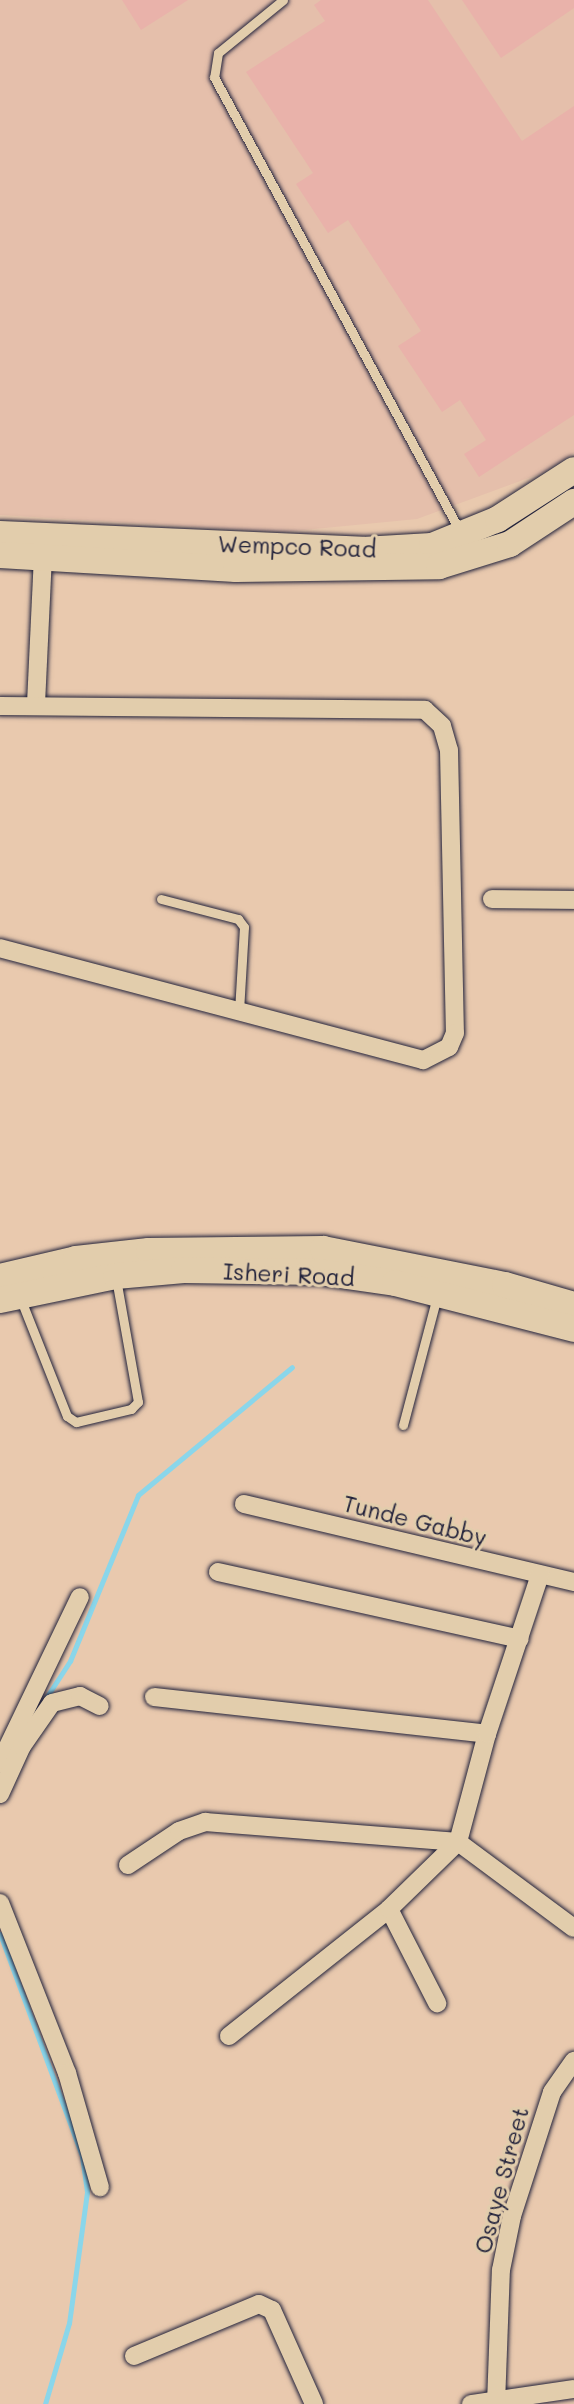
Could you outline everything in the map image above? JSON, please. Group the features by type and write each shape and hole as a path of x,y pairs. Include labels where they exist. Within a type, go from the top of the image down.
{"street":[{"name":"Wempco Road","path":"0,534 236,557 432,546 464,538 574,470"},
{"name":"Wempco Road","path":"0,555 236,557 439,566 510,544 574,502"},
{"path":"36,704 43,556"},
{"path":"0,706 36,704 425,710 443,726 449,750 455,1033 449,1047 423,1060 0,948"},
{"path":"492,899 574,900"},
{"name":"Isheri Road","path":"0,1277 76,1259 149,1251 323,1249 492,1282 574,1305"},
{"name":"Isheri Road","path":"10,1298 116,1276 184,1270 319,1272 437,1294 574,1329"},
{"name":"Tunde Gabby","path":"244,1504 574,1583"},
{"path":"218,1572 520,1639"},
{"path":"229,2036 389,1909 458,1842 487,1734 540,1575"},
{"path":"0,1763 80,1597"},
{"path":"0,1794 22,1746 52,1703 80,1696 100,1706"},
{"path":"154,1697 487,1734"},
{"path":"128,1865 179,1831 205,1822 458,1842 574,1928"},
{"path":"1,1909 67,2073 100,2187"},
{"path":"389,1909 437,2003"},
{"name":"Osaye Street","path":"495,2402 502,2270 512,2216 552,2092 574,2061"},
{"path":"134,2356 259,2304 272,2310 314,2404"},
{"path":"471,2404 574,2389"}],"lane":[{"path":"283,0 218,53 214,77 464,538"},
{"path":"161,899 238,919 244,928 239,1011"},
{"path":"10,1298 67,1416 76,1422 131,1409 138,1402 116,1276"},
{"path":"403,1425 437,1294"}],"shaded area":[{"path":"0,0 574,0 574,453 542,473 417,519 283,532 0,515"}],"building":[{"path":"122,0 188,0 141,30"},
{"path":"321,0 428,0 522,141 574,106 574,415 479,477 464,454 486,440 460,400 442,412 398,346 421,331 348,220 328,233 296,184 313,173 246,72 325,21 314,5"},
{"path":"462,0 574,0 574,8 501,58"}],"waterway":[{"path":"44,1701 70,1661 138,1495 292,1367"},
{"path":"0,1934 82,2156 87,2192 69,2323 45,2404"}]}
